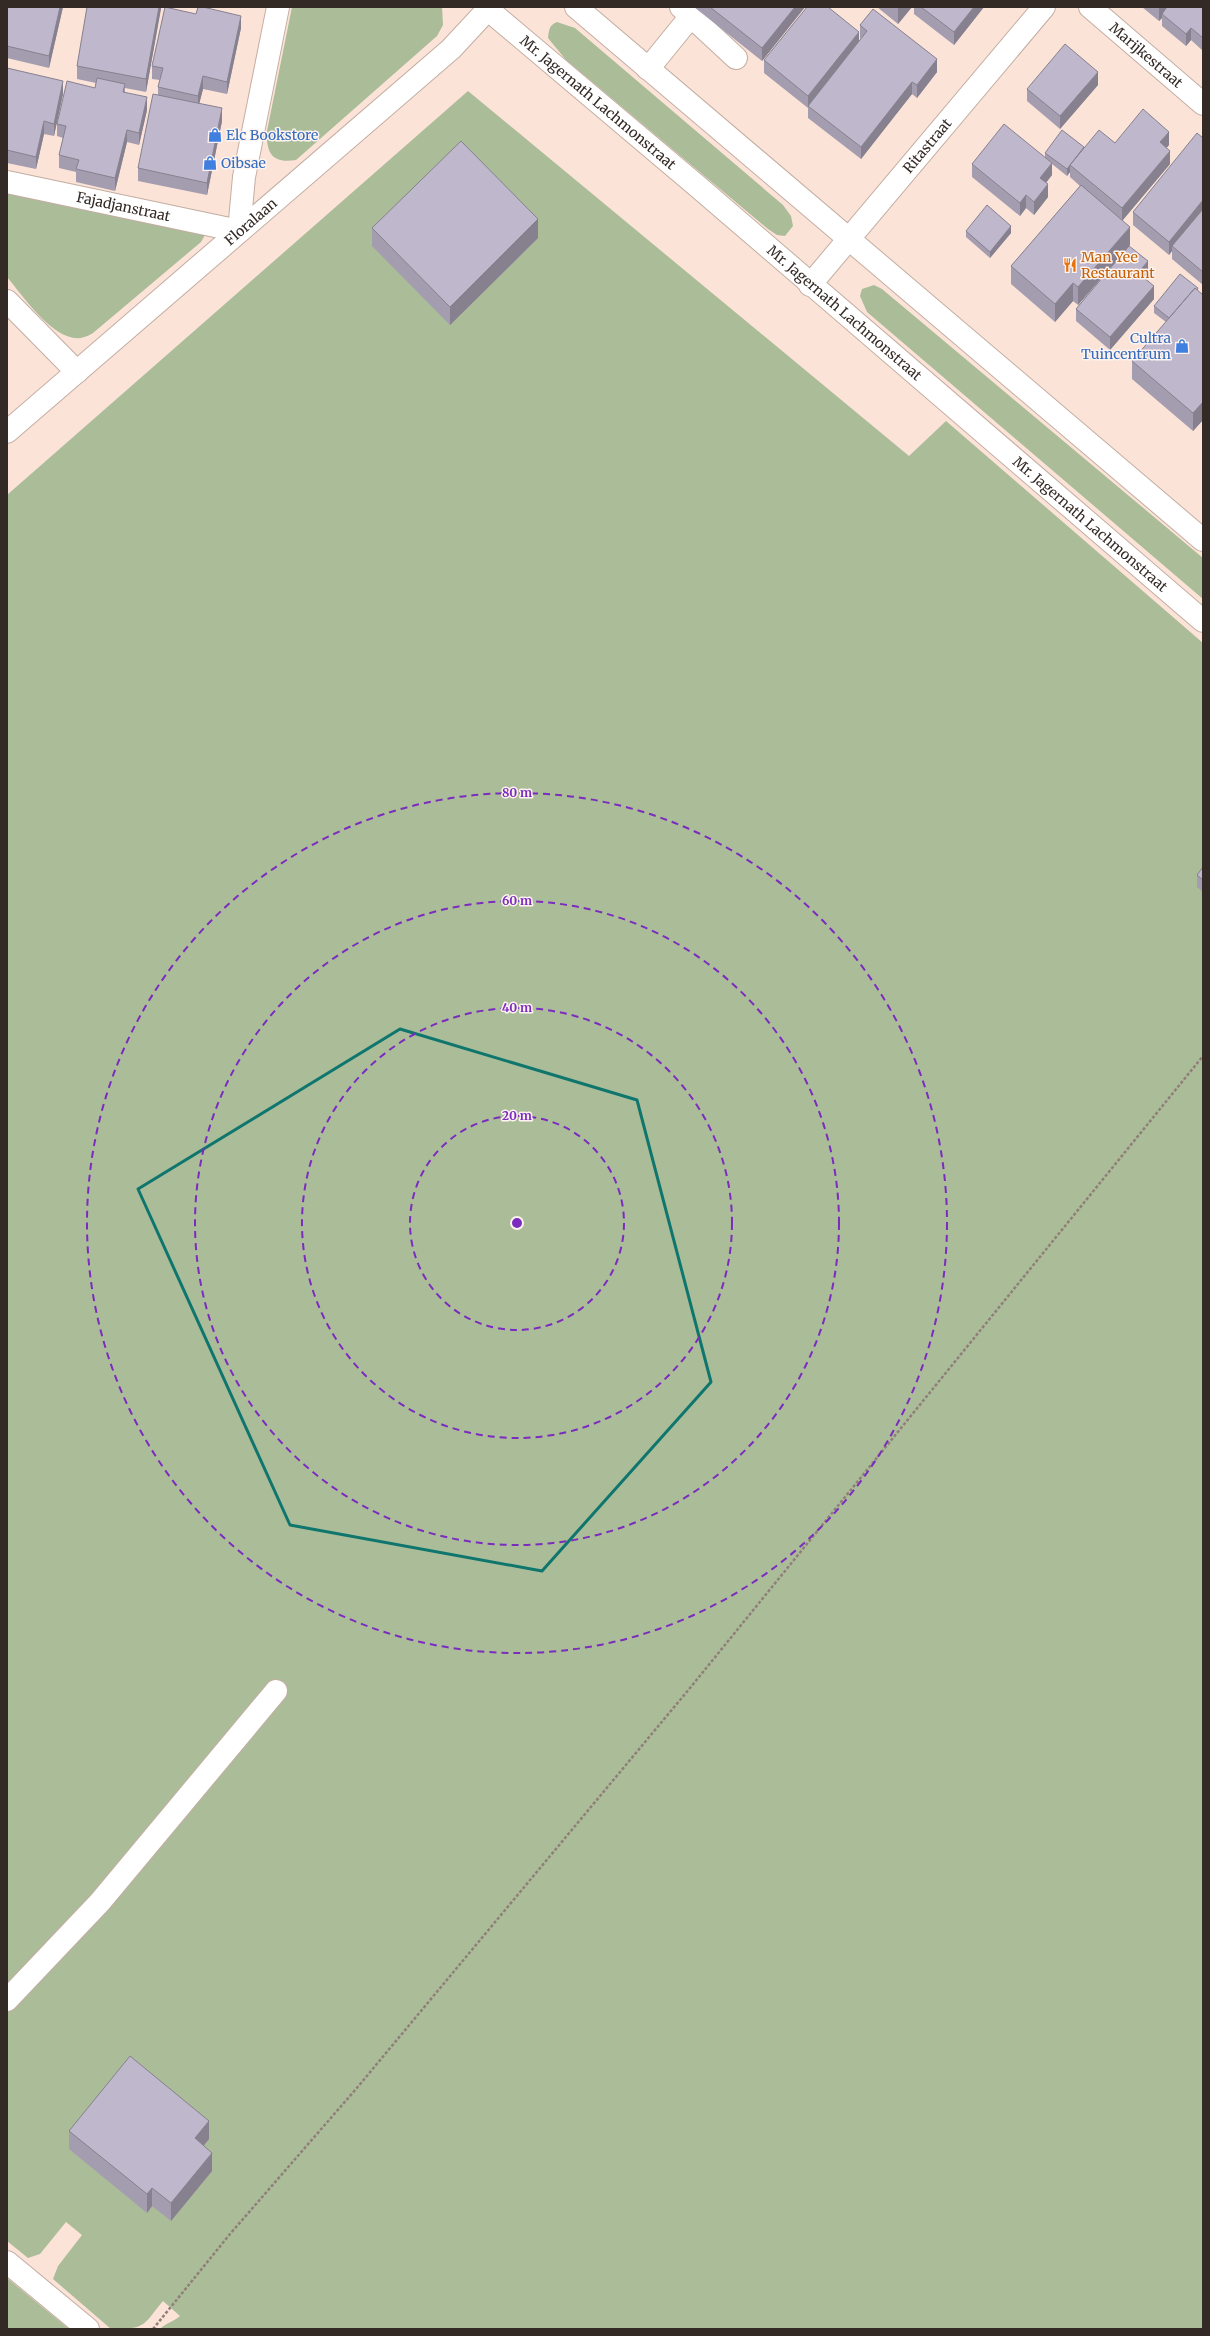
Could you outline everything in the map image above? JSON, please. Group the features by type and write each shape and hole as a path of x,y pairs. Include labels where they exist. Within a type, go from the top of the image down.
{"street":[{"path":"239,231 244,177 278,7"},
{"path":"576,7 1203,540"},
{"name":"Ritastraat","path":"810,285 1044,7"},
{"name":"Marijkestraat","path":"1090,7 1203,104"},
{"name":"Floralaan","path":"7,432 451,49 487,8"},
{"name":"Mr. Jagernath Lachmonstraat","path":"487,8 696,185 810,285 1203,621"},
{"path":"648,69 686,11 736,58"},
{"name":"Fajadjanstraat","path":"7,182 239,231"},
{"path":"7,301 77,372"},
{"path":"7,2000 100,1902 276,1692"},
{"path":"7,2262 88,2329"}],"path":[{"path":"153,2329 230,2234 356,2089 690,1688 1203,1056"}],"highlighted area":[{"path":"400,1029 637,1100 711,1382 542,1571 290,1525 138,1189"}],"green space":[{"path":"292,7 442,7 443,25 437,36 296,160 288,161 276,158 269,151 267,131"},
{"path":"557,22 575,28 783,205 791,216 793,226 785,236 777,235 768,229 566,60 548,38 551,26"},
{"path":"468,91 909,456 946,421 1203,643 1203,2329 160,2329 180,2316 163,2301 144,2324 133,2328 111,2329 53,2279 58,2266 82,2235 66,2222 40,2254 28,2258 7,2241 7,495"},
{"path":"7,190 197,228 205,235 201,242 93,333 81,338 71,337 60,333 40,316 7,277"},
{"path":"874,285 882,289 1203,558 1203,599 867,312 860,296 862,289"},
{"path":"7,2278 69,2329 7,2329"}],"building":[{"path":"7,7 60,7 49,56 7,46"},
{"path":"87,7 159,7 146,79 77,66"},
{"path":"165,7 196,14 198,7 203,7 241,16 227,82 203,76 198,96 158,87 163,68 152,66"},
{"path":"710,7 795,7 762,48"},
{"path":"807,7 828,7 859,32 808,96 764,60"},
{"path":"921,7 974,7 954,32"},
{"path":"1167,7 1203,7 1203,38 1191,28 1186,34 1162,14"},
{"path":"873,9 937,59 917,85 912,82 861,147 808,106 867,31 860,25"},
{"path":"1065,44 1098,72 1060,116 1027,89"},
{"path":"7,68 63,81 54,124 44,121 36,157 7,150"},
{"path":"97,78 125,84 123,92 147,97 139,133 127,130 115,178 76,169 79,160 59,155 66,126 57,124 67,81 95,88"},
{"path":"153,94 222,108 207,183 138,168"},
{"path":"1143,109 1169,132 1160,142 1170,151 1122,208 1070,165 1099,130 1115,143"},
{"path":"1004,124 1052,163 1040,178 1048,184 1034,202 1026,195 1020,203 972,164"},
{"path":"1062,130 1084,147 1067,169 1045,153"},
{"path":"1197,133 1203,138 1203,200 1169,242 1133,212"},
{"path":"461,141 538,219 450,307 372,228"},
{"name":"Man Yee Restaurant","path":"1081,185 1130,227 1078,287 1073,283 1055,304 1011,266"},
{"path":"987,205 1011,226 990,252 966,231"},
{"path":"1203,209 1203,272 1172,246"},
{"path":"1129,246 1148,261 1138,273 1154,286 1110,337 1076,309"},
{"path":"1180,274 1198,288 1197,290 1195,288 1169,318 1154,306"},
{"name":"Cultra Tuincentrum","path":"1195,288 1203,295 1203,402 1193,413 1132,361"},
{"path":"1203,867 1203,880 1197,875"},
{"path":"130,2056 209,2121 195,2138 212,2153 171,2203 152,2188 147,2194 69,2131"}],"place":[{"name":"Elc Bookstore","path":"215,135"},
{"name":"Oibsae","path":"210,163"},
{"name":"Man Yee Restaurant","path":"1070,265"},
{"name":"Cultra Tuincentrum","path":"1182,346"}]}
